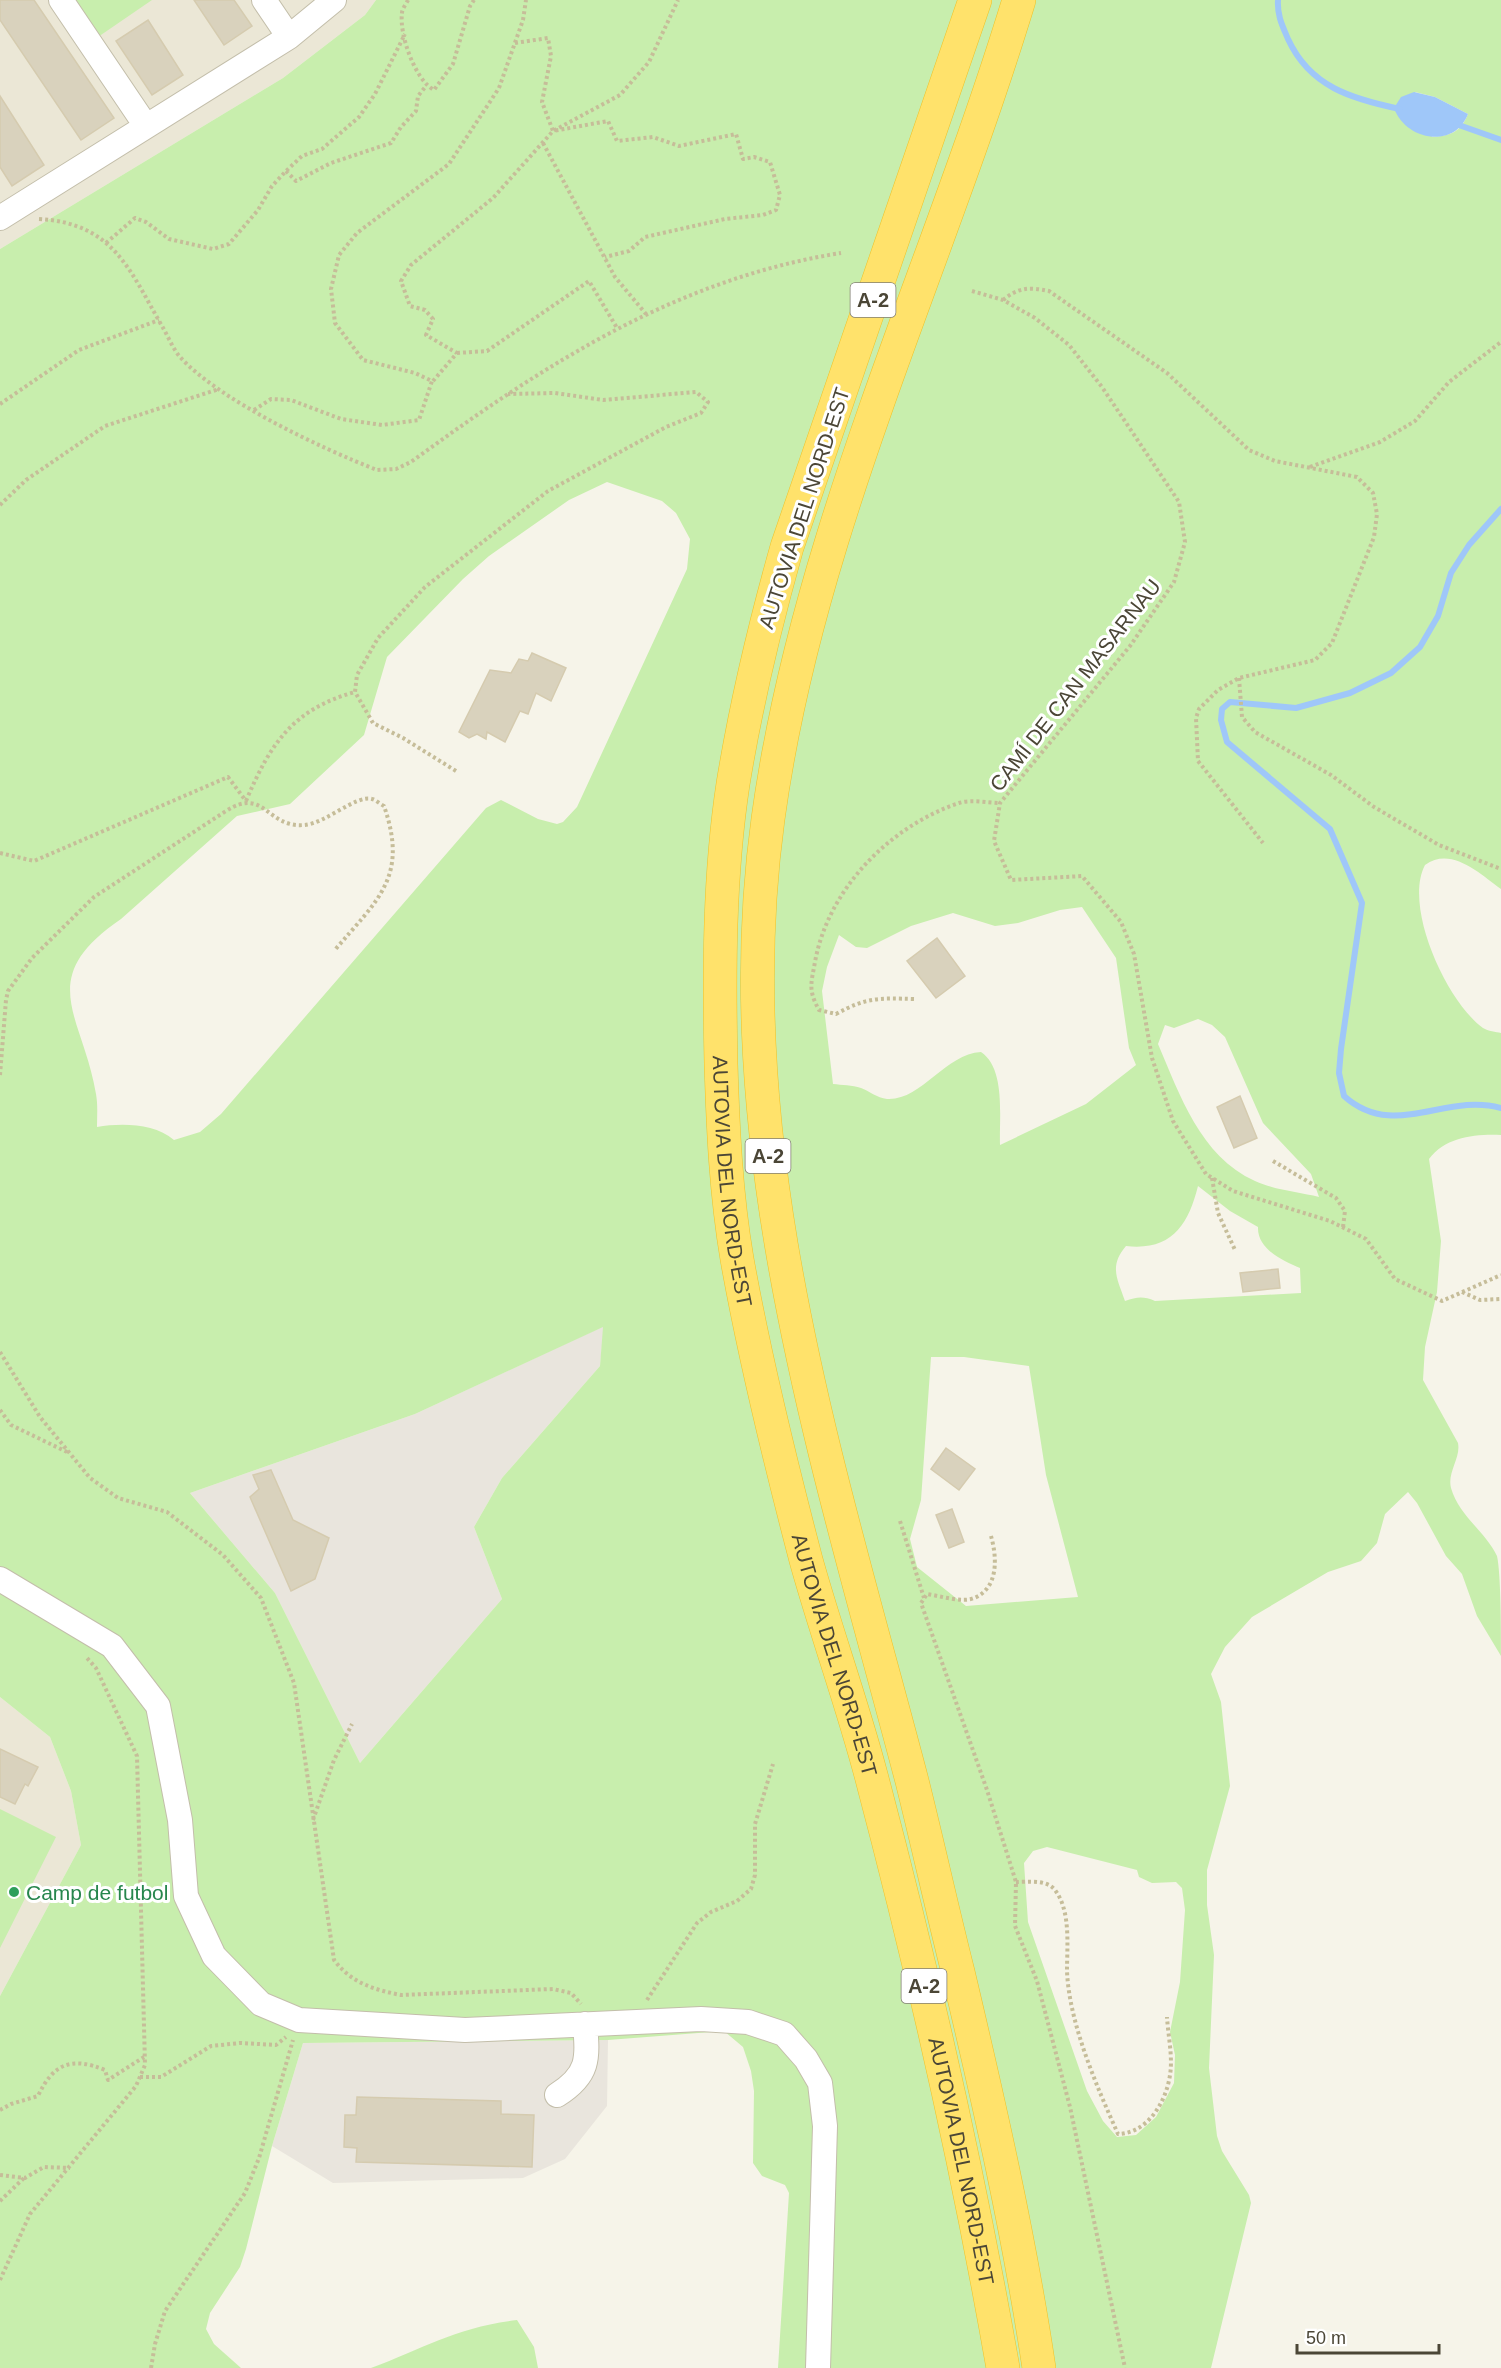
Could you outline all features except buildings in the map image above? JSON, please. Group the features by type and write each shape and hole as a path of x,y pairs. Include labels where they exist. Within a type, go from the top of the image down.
{"highway":[{"name":"AUTOVIA DEL NORD-EST","path":"975,0 787,547 772,601 748,700 732,788 718,968 724,1166 739,1269 759,1364 807,1560 871,1773 925,1989 967,2180 1000,2363"},
{"name":"AUTOVIA DEL NORD-EST","path":"1018,0 965,160 872,415 800,650 781,734 767,824 758,980 766,1144 788,1282 848,1539 913,1786 1001,2156 1039,2368"}],"street":[{"path":"61,0 146,126"},
{"path":"264,0 289,38"},
{"path":"1,216 289,38 334,0"},
{"path":"0,1579 112,1646 158,1706 180,1820 186,1896 214,1956 261,2004 297,2025 465,2030 701,2019 748,2022 784,2034 806,2059 820,2083 825,2126 818,2368"},
{"path":"557,2095 572,2086 582,2073 588,2055 585,2024"}],"path":[{"path":"408,0 402,12 409,55 426,86 434,90 453,64 470,6 474,0"},
{"path":"432,381 415,373 363,360 335,323 331,290 336,267 339,255 357,232 449,164 499,88 523,20 526,0"},
{"path":"616,328 589,281 487,351 457,353 426,335 433,319 425,310 410,306 400,281 411,265 493,198 553,131 620,95 649,62 678,0"},
{"path":"106,243 135,218 146,222 169,239 213,249 229,244 258,210 272,186 286,171 302,156 322,149 359,117 375,94 405,34"},
{"path":"515,43 548,38 551,56 542,102 553,131"},
{"path":"286,171 296,181 331,163 391,143 401,127 416,111 418,96 426,86"},
{"path":"553,131 608,121 617,141 653,137 679,146 736,134 743,159 754,157 770,162 780,195 776,210 763,215 725,219 645,237 629,251 605,257"},
{"path":"543,142 615,277 646,314"},
{"path":"1,216 49,219 87,230 106,243 135,274 180,357 220,389 254,410 377,470 396,469 411,462 538,372 616,328 690,293 792,261 841,253"},
{"path":"1003,300 1015,290 1030,287 1049,291 1167,373 1249,450 1275,461 1357,477 1373,493 1377,514 1374,537 1332,643 1315,660 1239,678 1218,690 1199,709 1196,718 1198,761 1263,843"},
{"name":"CAMÍ DE CAN MASARNAU","path":"972,291 1003,300 1035,318 1069,345 1102,387 1179,501 1185,542 1174,582 1130,646 1000,803 994,841 1011,880 1082,876 1121,922 1134,954 1152,1058 1173,1120 1206,1174 1233,1191 1330,1221 1366,1239 1395,1279 1442,1301 1501,1275"},
{"path":"0,404 79,350 159,320"},
{"path":"1309,467 1380,442 1415,421 1449,382 1501,342"},
{"path":"254,410 271,399 291,400 341,419 382,425 419,420 432,381 457,353"},
{"path":"0,505 26,480 105,426 220,389"},
{"path":"456,771 403,738 373,723 356,692 357,675 378,638 425,587 548,491 666,427 701,413 708,402 696,392 603,400 555,393 507,394"},
{"path":"1239,678 1242,717 1255,732 1331,775 1374,807 1439,845 1501,869"},
{"path":"246,801 264,761 280,737 303,716 328,700 356,692"},
{"path":"0,854 34,861 228,777 246,801"},
{"path":"0,1075 8,991 32,958 94,897 233,806 246,801 255,803 283,823 299,826 319,822 362,799 371,798 384,806 394,852 389,879 376,901 334,951"},
{"path":"914,999 880,998 860,1001 836,1014 819,1010 810,992 818,946 834,907 872,857 911,825 961,802 1000,803"},
{"path":"1273,1161 1336,1198 1345,1211 1343,1227"},
{"path":"1212,1178 1218,1214 1234,1250"},
{"path":"1461,1292 1480,1300 1501,1299"},
{"path":"0,1352 40,1417 90,1478 111,1494 167,1512 223,1555 261,1598 294,1683 334,1960 353,1979 377,1990 401,1995 562,1989 571,1993 583,2006 587,2014 585,2024"},
{"path":"0,1410 11,1425 69,1453"},
{"path":"900,1521 924,1599"},
{"path":"991,1536 996,1552 994,1575 986,1590 973,1599 927,1594 921,1602 987,1790 1016,1882 1015,1926 1037,1982 1070,2107 1125,2368"},
{"path":"0,2280 30,2214 136,2086 144,2056 137,1756 96,1668 81,1651 90,1631"},
{"path":"313,1820 334,1761 352,1724"},
{"path":"636,2022 681,1944 697,1923 711,1912 736,1901 751,1889 755,1875 755,1824 773,1764"},
{"path":"1016,1882 1041,1882 1053,1888 1064,1905 1068,1988 1092,2076 1118,2134 1136,2131 1160,2106 1170,2074 1167,2018"},
{"path":"140,2077 160,2077 211,2046 240,2043 276,2045 297,2025"},
{"path":"151,2368 155,2344 165,2311 246,2193 259,2158 297,2025"},
{"path":"0,2110 11,2104 38,2096 48,2075 65,2066 85,2062 105,2070 108,2080 144,2056"},
{"path":"0,2201 25,2178 44,2167 69,2168"},
{"path":"0,2175 25,2178"}],"shaded area":[{"path":"0,0 376,0 365,15 283,78 0,249"},
{"path":"604,1326 600,1366 502,1478 474,1527 502,1599 360,1763 275,1593 190,1493 415,1414"},
{"path":"0,1697 50,1737 71,1791 81,1845 0,1996"},
{"path":"608,2040 607,2106 565,2159 523,2178 333,2183 272,2146 303,2043"}],"green space":[{"path":"74,0 152,0 98,37"},
{"path":"376,0 1501,0 1501,889 1474,869 1445,858 1425,865 1420,883 1420,905 1424,928 1432,952 1456,997 1469,1015 1483,1028 1501,1033 1501,1135 1471,1136 1452,1141 1429,1159 1441,1241 1437,1292 1425,1347 1423,1380 1458,1443 1458,1454 1450,1482 1455,1498 1497,1556 1501,1656 1477,1616 1462,1574 1446,1556 1417,1503 1408,1492 1385,1514 1377,1543 1361,1561 1328,1572 1252,1617 1225,1647 1211,1674 1221,1702 1230,1786 1207,1870 1207,1905 1214,1955 1209,2068 1217,2136 1222,2151 1249,2195 1251,2203 1211,2368 778,2368 789,2193 785,2185 762,2176 753,2163 754,2091 751,2071 743,2047 724,2031 608,2040 303,2043 272,2146 240,2267 210,2313 206,2329 214,2344 241,2368 0,2368 0,1996 81,1845 71,1791 50,1737 0,1697 0,249 283,78 365,15","holes":["1415,92 1435,97 1468,114 1462,125 1454,132 1432,137","607,482 662,501 676,513 690,539 687,569 577,807 563,822 557,824 538,819 501,800 486,808 221,1114 200,1132 174,1140 166,1134 147,1127 116,1125 97,1127 96,1094 71,999 71,980 78,961 94,941 237,816 290,804 364,735 387,657 463,579 489,556 569,500","1082,907 1116,958 1129,1048 1136,1065 1086,1104 1000,1145 998,1082 989,1060 981,1052 956,1060 922,1086 899,1098 887,1099 858,1087 833,1084 822,991 827,967 839,935 856,947 867,948 911,926 953,913 995,926 1018,923 1060,910","1198,1019 1212,1025 1225,1037 1263,1123 1311,1174 1319,1197 1262,1184 1236,1170 1220,1156 1194,1122 1158,1044 1165,1025 1174,1028","1198,1186 1230,1211 1258,1227 1259,1235 1266,1248 1279,1258 1300,1268 1301,1293 1155,1301 1140,1298 1125,1301 1119,1286 1116,1266 1126,1246 1142,1246 1166,1240 1183,1224","603,1327 600,1366 502,1478 474,1527 502,1599 360,1763 275,1593 190,1493 415,1414","931,1357 964,1357 1029,1366 1046,1475 1078,1597 966,1606 917,1567 910,1539 921,1500","1047,1847 1137,1870 1139,1877 1152,1883 1176,1882 1182,1888 1185,1910 1180,1982 1170,2032 1175,2055 1174,2083 1156,2117 1136,2135 1117,2137 1103,2121 1087,2091 1028,1922 1024,1863 1033,1851"]},
{"name":"Camp de futbol","path":"0,1809 56,1837 0,1948"},
{"path":"517,2320 534,2347 538,2368 371,2368 458,2333"}],"water":[{"path":"1414,92 1435,97 1468,114 1452,133 1430,136 1419,133 1408,128 1394,108 1401,97"}],"waterway":[{"path":"1278,0 1279,15 1288,39 1297,55 1320,80 1365,101 1400,109"},
{"path":"1456,124 1501,140"},
{"path":"1501,509 1469,545 1451,573 1438,616 1420,647 1391,673 1350,693 1296,708 1230,702 1222,709 1221,720 1227,742 1330,829 1362,903 1341,1049 1339,1073 1344,1096 1363,1109 1382,1115 1420,1113 1460,1106 1480,1105 1501,1108"}],"place":[{"name":"Camp de futbol","path":"14,1892"}]}
